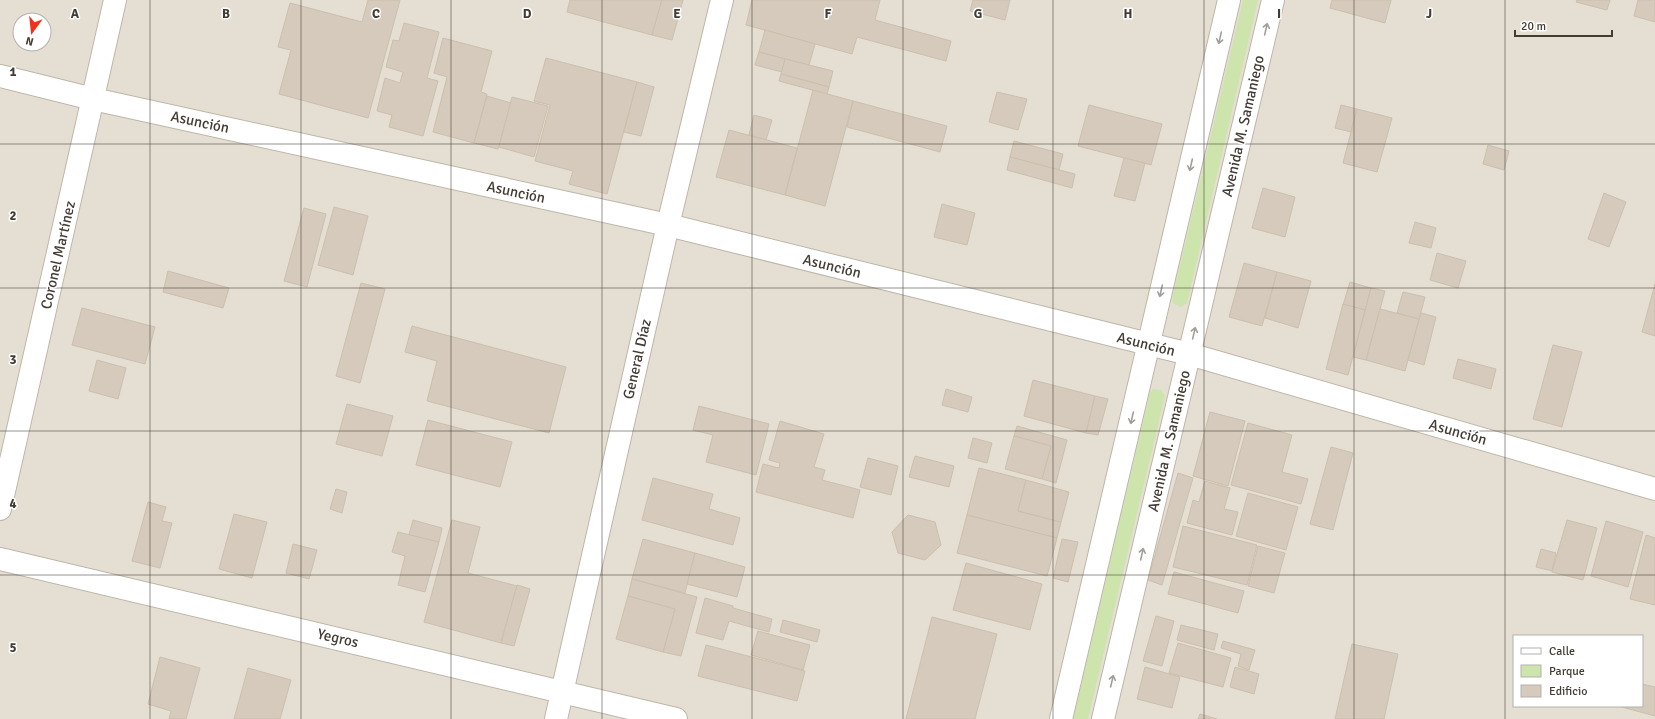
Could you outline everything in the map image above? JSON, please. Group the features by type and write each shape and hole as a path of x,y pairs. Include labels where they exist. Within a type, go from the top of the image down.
{"street":[{"name":"Coronel Martínez","path":"0,509 115,0"},
{"name":"General Díaz","path":"556,719 668,225 722,0"},
{"path":"1061,719 1229,0"},
{"name":"Avenida M. Samaniego","path":"1103,719 1273,0"},
{"name":"Asunción","path":"0,76 93,99 668,225 1189,354 1655,489"},
{"name":"Yegros","path":"0,559 676,719"}],"shaded area":[{"path":"0,0 1655,0 1655,719 0,719"}],"green space":[{"path":"1243,0 1258,0 1187,303 1181,307 1173,303 1172,299"},
{"path":"1153,389 1161,390 1165,396 1088,719 1073,719 1150,393"}],"building":[{"path":"368,0 400,0 368,118 279,94 291,50 278,47 290,3 362,22"},
{"path":"570,0 662,0 652,35 567,12"},
{"path":"662,0 683,0 672,40 652,35"},
{"path":"752,0 880,0 875,20 951,41 946,61 857,37 852,54 746,25"},
{"path":"973,0 1010,0 1005,20 970,11"},
{"path":"1332,0 1391,0 1385,23 1330,8"},
{"path":"1577,0 1610,0 1607,10 1576,2"},
{"path":"1638,0 1655,0 1655,22 1634,16"},
{"path":"404,23 439,32 427,78 438,81 423,136 389,127 392,115 377,111 385,78 400,83 403,72 386,67 393,40 399,41"},
{"path":"765,30 815,44 809,65 759,52"},
{"path":"443,38 492,51 481,92 487,94 474,143 433,132 447,77 434,73"},
{"path":"759,52 785,59 782,72 755,65"},
{"path":"546,58 637,82 607,194 569,184 573,171 535,161 550,105 534,101"},
{"path":"785,59 833,71 829,87 781,74"},
{"path":"781,74 829,87 827,94 779,81"},
{"path":"637,82 654,87 641,136 624,132"},
{"path":"813,90 853,101 825,206 785,195"},
{"path":"997,92 1027,99 1018,130 989,122"},
{"path":"487,96 511,103 498,149 474,143"},
{"path":"512,97 548,106 534,157 499,147"},
{"path":"853,101 947,126 940,152 847,127"},
{"path":"1089,105 1162,124 1151,165 1078,146"},
{"path":"1341,105 1357,109 1351,132 1335,128"},
{"path":"1357,109 1392,118 1377,172 1343,163"},
{"path":"754,115 772,120 766,140 749,135"},
{"path":"729,130 797,148 785,195 716,177"},
{"path":"1014,141 1063,154 1059,170 1010,157"},
{"path":"1488,145 1509,151 1504,170 1483,164"},
{"path":"1010,157 1075,174 1072,188 1007,170"},
{"path":"1124,158 1145,163 1135,201 1114,196"},
{"path":"1263,188 1295,197 1285,237 1252,228"},
{"path":"1604,193 1626,202 1609,247 1588,239"},
{"path":"942,204 975,213 967,245 934,237"},
{"path":"334,207 368,216 353,275 318,265"},
{"path":"304,208 326,214 307,287 284,281"},
{"path":"1415,222 1436,228 1431,248 1409,243"},
{"path":"1437,253 1466,261 1458,288 1430,280"},
{"path":"1244,263 1277,272 1262,326 1229,317"},
{"path":"168,271 229,288 223,308 163,292"},
{"path":"1277,272 1311,281 1298,328 1265,318"},
{"path":"1350,282 1371,288 1365,310 1343,305"},
{"path":"361,283 385,289 360,383 336,376"},
{"path":"1655,284 1655,336 1642,332"},
{"path":"1371,288 1385,291 1366,360 1353,357"},
{"path":"1403,292 1425,297 1419,319 1397,313"},
{"path":"1343,304 1365,310 1348,375 1326,369"},
{"path":"82,308 155,327 145,364 72,345"},
{"path":"1380,309 1419,319 1405,371 1366,360"},
{"path":"1421,313 1436,317 1424,365 1408,360"},
{"path":"412,326 566,367 549,433 427,401 437,361 405,352"},
{"path":"1553,345 1582,352 1562,427 1533,419"},
{"path":"1458,359 1496,369 1491,389 1453,378"},
{"path":"97,360 126,368 118,399 89,391"},
{"path":"1033,380 1095,396 1086,433 1024,416"},
{"path":"946,389 972,397 968,412 942,405"},
{"path":"1095,396 1108,399 1098,435 1086,433"},
{"path":"347,404 393,416 382,456 336,444"},
{"path":"699,406 769,424 756,475 706,462 713,435 693,430"},
{"path":"1210,412 1245,421 1228,486 1193,476"},
{"path":"428,420 512,442 500,487 416,465"},
{"path":"780,421 824,434 814,467 825,470 822,480 860,490 853,518 756,492 763,464 779,468 780,463 769,460"},
{"path":"1248,423 1292,435 1282,472 1308,479 1301,504 1231,485"},
{"path":"1017,426 1067,440 1056,483 1042,479 1051,446 1014,436"},
{"path":"1014,436 1051,446 1042,479 1005,469"},
{"path":"973,438 992,443 987,463 968,458"},
{"path":"1331,447 1353,453 1333,530 1310,524"},
{"path":"915,456 954,466 949,487 909,477"},
{"path":"868,458 898,466 891,495 860,487"},
{"path":"979,468 1026,480 1018,511 1061,522 1057,538 967,515"},
{"path":"1178,473 1193,478 1162,585 1148,580"},
{"path":"653,478 713,494 709,509 740,518 733,545 642,520"},
{"path":"1026,480 1069,492 1061,522 1018,511"},
{"path":"1205,481 1230,488 1224,509 1238,512 1232,535 1187,523 1193,500 1199,502"},
{"path":"336,489 347,492 342,513 330,509"},
{"path":"1248,493 1298,507 1286,550 1236,536"},
{"path":"148,502 166,507 162,521 172,523 160,568 132,561"},
{"path":"234,514 267,522 252,578 219,569"},
{"path":"908,515 935,522 941,545 925,560 898,553 892,532"},
{"path":"967,515 1057,538 1047,576 957,553"},
{"path":"413,520 442,528 439,542 409,535"},
{"path":"452,520 480,527 468,573 517,586 501,643 424,622"},
{"path":"1567,520 1597,528 1583,580 1552,572"},
{"path":"1606,521 1643,532 1628,587 1591,576"},
{"path":"1183,526 1257,545 1247,585 1173,567"},
{"path":"398,532 439,542 425,592 398,585 405,556 392,552"},
{"path":"1646,535 1655,538 1655,605 1630,599"},
{"path":"643,539 695,553 685,593 632,579"},
{"path":"1062,539 1078,542 1068,582 1053,578"},
{"path":"293,544 317,550 309,579 286,573"},
{"path":"1258,546 1285,553 1274,593 1248,586"},
{"path":"1541,549 1556,553 1552,571 1536,567"},
{"path":"695,553 745,567 737,597 687,584"},
{"path":"966,563 1042,584 1030,630 953,610"},
{"path":"1174,572 1244,591 1238,613 1168,594"},
{"path":"632,579 697,597 681,656 663,652 675,609 628,596"},
{"path":"517,585 530,589 514,646 501,643"},
{"path":"628,596 675,609 663,652 616,639"},
{"path":"705,598 772,619 769,632 729,621 723,640 696,633"},
{"path":"1156,616 1174,621 1162,666 1143,661"},
{"path":"932,617 997,634 975,719 906,719"},
{"path":"783,620 820,630 817,642 780,632"},
{"path":"1181,625 1218,634 1214,650 1177,640"},
{"path":"758,631 810,645 803,670 751,655"},
{"path":"1223,641 1255,650 1249,670 1238,666 1241,654 1221,648"},
{"path":"1178,643 1231,658 1223,687 1169,673"},
{"path":"1352,644 1398,654 1384,719 1335,719"},
{"path":"706,645 805,671 797,701 698,676"},
{"path":"160,657 200,668 186,719 169,719 171,711 148,704"},
{"path":"1145,667 1180,677 1172,708 1137,699"},
{"path":"1235,667 1259,674 1254,694 1230,687"},
{"path":"248,668 291,680 280,719 234,719"},
{"path":"1643,684 1655,687 1655,716 1622,707 1643,707"},
{"path":"1200,714 1217,719 1198,719"}]}
